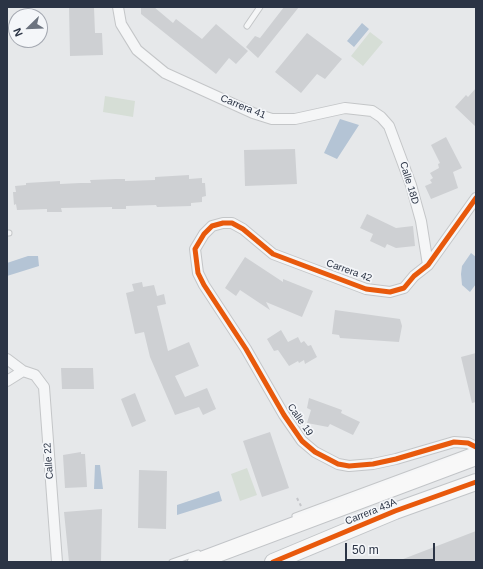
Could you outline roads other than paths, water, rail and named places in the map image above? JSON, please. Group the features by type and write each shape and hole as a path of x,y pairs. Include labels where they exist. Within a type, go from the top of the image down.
{"main road":[{"name":"Carrera 43A","path":"201,556 476,457"},
{"name":"Carrera 43A","path":"273,562 395,511 476,482"}],"street":[{"name":"Carrera 41","path":"118,7 121,24 137,50 165,73 253,113 272,119 295,119 345,108 372,111"},
{"name":"Calle 18D","path":"372,111 389,126 397,145 421,221 428,265"},
{"name":"Carrera 42","path":"195,249 204,234 212,226 223,223 232,223 243,228 273,254 366,288 390,292 404,288 414,276 428,265 476,198"},
{"name":"Calle 19","path":"195,249 198,273 204,285 246,349 284,415 302,441 315,452 338,464 349,466 396,460 454,442 468,443 476,448"},
{"name":"Calle 22","path":"7,359 23,371 35,375 44,387 57,562"},
{"path":"7,381 23,371"}],"lane":[{"path":"247,26 257,8"},
{"path":"288,519 476,448"},
{"path":"172,562 201,556"}],"water":[{"path":"362,23 369,29 354,47 347,41"},
{"path":"340,119 359,125 337,159 324,153"},
{"path":"471,253 476,257 476,284 470,292 462,285 461,274 462,266"},
{"path":"28,256 38,256 39,266 7,276 7,263"},
{"path":"95,465 100,465 103,489 94,489"},
{"path":"219,491 222,501 177,515 177,505"}]}
